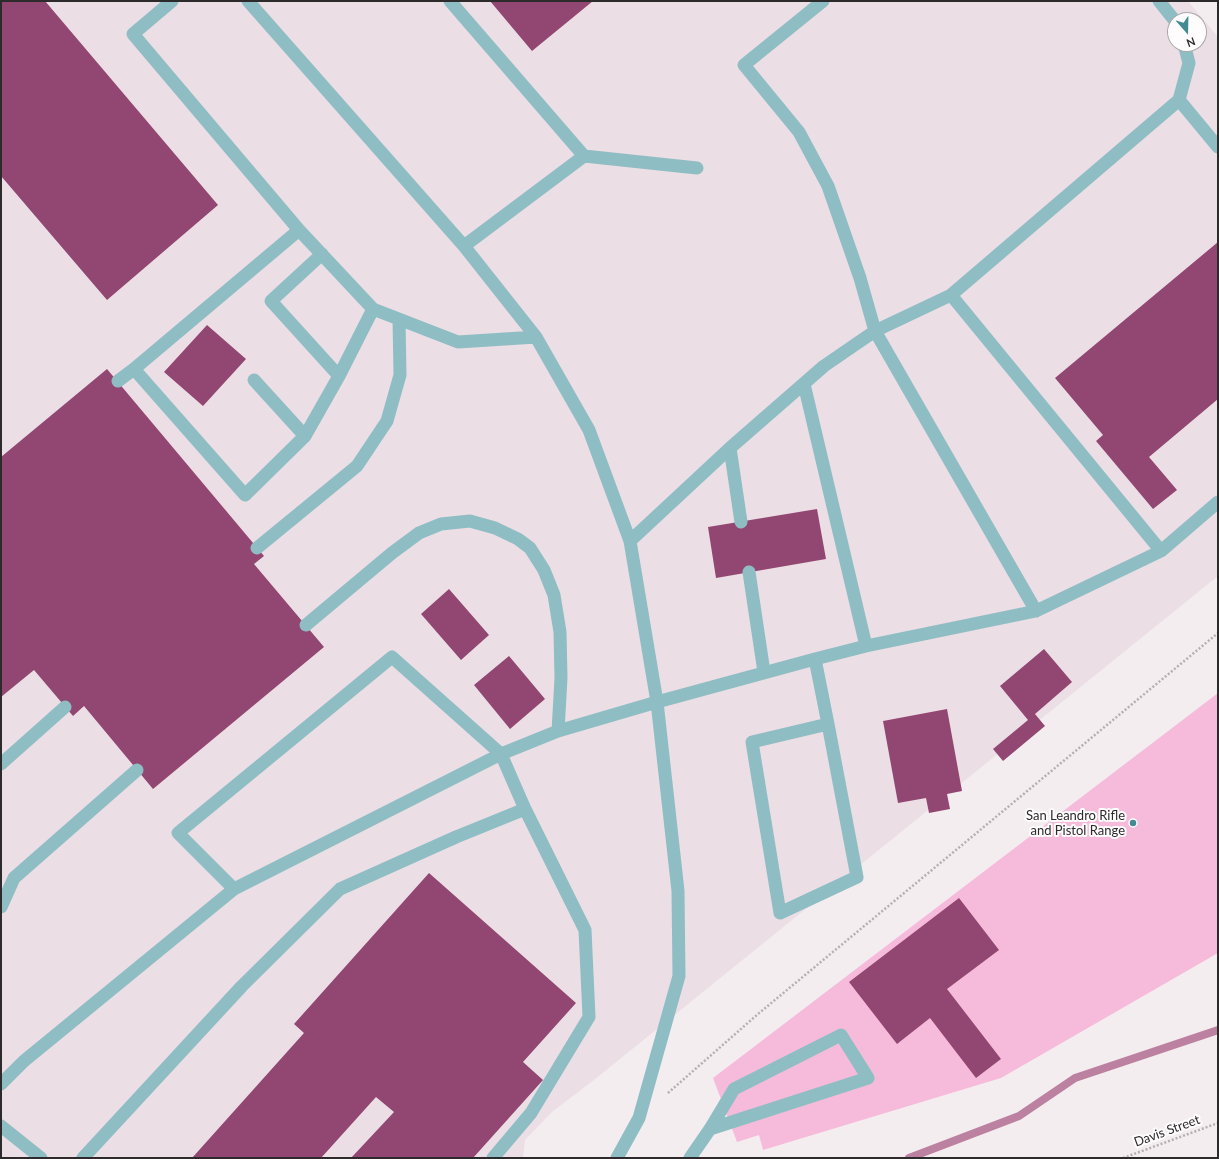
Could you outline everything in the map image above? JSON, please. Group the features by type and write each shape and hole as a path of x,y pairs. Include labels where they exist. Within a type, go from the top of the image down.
{"lane":[{"path":"172,1 133,34 299,230 373,309 458,342 536,337"},
{"path":"248,1 464,246 536,337 589,430 630,541 657,702 678,891 679,976 639,1118 617,1158"},
{"path":"450,1 584,156"},
{"path":"823,1 744,65 799,132 828,186 860,278 875,331 1036,611"},
{"path":"1159,1 1168,12"},
{"path":"630,541 730,448 824,366 875,331 951,295 1179,100 1189,63 1186,52"},
{"path":"1179,100 1218,147"},
{"path":"464,246 584,156 697,168"},
{"path":"118,381 299,230"},
{"path":"322,254 271,301 340,376"},
{"path":"951,295 1161,551"},
{"path":"134,369 245,495 305,436 340,376 373,309"},
{"path":"257,548 358,466 387,421 400,375 400,319"},
{"path":"254,380 305,436"},
{"path":"804,384 866,646"},
{"path":"730,448 741,522"},
{"path":"1,1083 24,1061 234,889 500,754 558,731 764,672 866,646 1036,611 1161,551 1218,502"},
{"path":"306,625 392,553 419,533 441,524 470,521 495,528 518,539 530,548 544,570 554,595 560,632 561,678 558,731"},
{"path":"749,572 764,672"},
{"path":"234,889 178,833 392,657 500,754 525,809 585,930 589,1017 531,1113 494,1158"},
{"path":"815,659 828,724 857,877 780,913 752,742 828,724"},
{"path":"1,764 65,707"},
{"path":"1,907 14,878 137,770"},
{"path":"83,1158 242,986 340,889 456,836 525,809"},
{"path":"690,1158 710,1129 734,1089 841,1035 868,1078 710,1129"},
{"path":"1,1126 42,1158"}],"path":[{"path":"639,1118 758,1014 1218,633"},
{"name":"Davis Street","path":"1123,1158 1218,1123"}],"shaded area":[{"path":"1,1 1188,1 1197,12 1167,12 1167,52 1207,52 1207,24 1218,37 1218,576 594,1080 552,1112 525,1140 523,1158 1,1158"},
{"name":"San Leandro Rifle and Pistol Range","path":"1218,693 1218,953 1001,1078 763,1150 759,1135 737,1142 713,1078"}],"building":[{"path":"1,1 45,1 218,205 107,300 1,176"},
{"path":"490,1 593,1 532,51"},
{"path":"1218,242 1218,399 1149,457 1177,490 1153,509 1096,441 1103,435 1055,378"},
{"path":"207,325 246,359 203,406 164,372"},
{"path":"107,369 264,556 254,564 324,647 153,789 84,706 73,716 34,670 1,697 1,457"},
{"path":"817,509 826,559 716,578 708,527"},
{"path":"449,589 489,635 461,660 421,614"},
{"path":"1044,649 1072,682 1035,714 1045,726 1003,761 993,749 1028,720 1000,686"},
{"path":"509,656 545,699 510,729 474,685"},
{"path":"947,709 962,791 947,794 950,809 929,813 926,798 898,803 883,721"},
{"path":"429,873 576,1003 523,1062 543,1080 473,1158 351,1158 394,1112 376,1097 321,1158 192,1158 304,1033 294,1024"},
{"path":"959,898 999,950 947,989 1001,1059 976,1078 930,1018 897,1044 849,982"}],"waterway":[{"path":"909,1158 1019,1116 1075,1078 1218,1030"}],"place":[{"name":"San Leandro Rifle and Pistol Range","path":"1133,823"}]}
